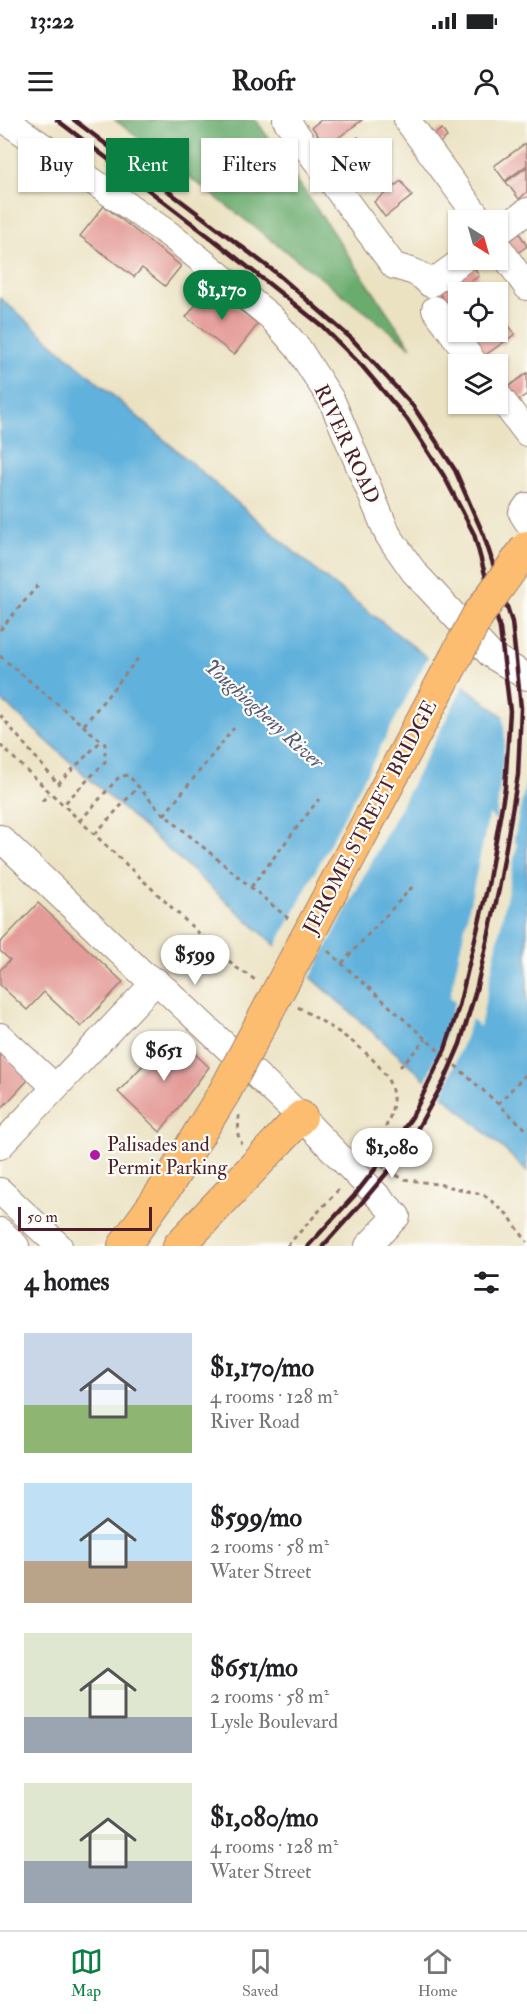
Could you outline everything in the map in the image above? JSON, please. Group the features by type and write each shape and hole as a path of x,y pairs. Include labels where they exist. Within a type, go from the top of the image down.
{"main road":[{"name":"JEROME STREET BRIDGE","path":"124,1246 168,1184 224,1093 478,615 527,547"},
{"path":"179,1246 301,1117"}],"street":[{"name":"RIVER ROAD","path":"4,120 170,235 271,316 298,348 332,401 388,535 414,572 491,655 527,677"},
{"path":"286,120 394,266 412,270 423,276 433,297 469,354"},
{"path":"408,120 473,210"},
{"path":"508,226 527,212"},
{"path":"508,260 527,287"},
{"path":"433,297 455,270"},
{"path":"508,409 527,434"},
{"path":"527,507 522,513 527,521"},
{"path":"0,838 142,973 156,981 301,1117 397,1216 368,1246"},
{"path":"0,1146 156,981"},
{"path":"0,1036 55,1088"},
{"path":"0,1197 59,1246"},
{"path":"0,1231 16,1246"}],"path":[{"path":"0,630 40,583"},
{"path":"0,656 105,744 105,762 63,806"},
{"path":"84,725 140,656"},
{"path":"0,715 58,784 102,740"},
{"path":"164,815 234,728"},
{"path":"0,745 2,750 95,834 205,939 237,968 257,981"},
{"path":"95,834 138,786"},
{"path":"42,801 49,794"},
{"path":"251,887 319,799"},
{"path":"342,963 415,884"},
{"path":"297,1006 347,1037 378,1066 391,1084 393,1102 387,1123 368,1159"},
{"path":"400,1066 426,1039"},
{"path":"498,1104 527,1073"},
{"path":"239,1121 238,1135 243,1146"},
{"path":"377,1164 403,1179 443,1185 484,1196 508,1215 527,1242"},
{"path":"287,1246 340,1188"}],"green space":[{"path":"115,120 256,120 268,138 201,138 201,186 189,177 189,138 138,138"},
{"path":"298,182 411,347 209,192 298,192"}],"water":[{"name":"Youghiogheny River","path":"0,298 320,574 527,735 527,1172 0,699"}],"pier":[{"path":"429,655 465,683 310,979 275,948"},
{"path":"503,713 527,732 527,775 514,839 517,845 480,1027 472,1019 442,1097 425,1082 441,1046 455,1002 450,997 489,814 496,821 505,740"}],"building":[{"path":"321,120 362,120 338,138 320,138 312,127"},
{"path":"442,129 447,137 438,144 432,136"},
{"path":"526,143 527,165 505,181 494,166"},
{"path":"527,167 527,192 519,199 506,182"},
{"path":"401,181 412,196 385,217 374,202 387,192 392,192 392,188"},
{"path":"104,206 181,266 165,286 142,268 134,277 80,236"},
{"path":"518,231 527,246 515,255 508,245 508,239"},
{"path":"459,270 476,270 479,276 470,282 448,282 448,305 435,287"},
{"path":"210,287 258,324 234,355 186,317"},
{"path":"508,324 515,334 508,339"},
{"path":"474,342 504,342 487,354 483,354"},
{"path":"527,373 527,394 518,400 508,387"},
{"path":"38,903 123,982 81,1027 44,992 27,1010 0,985 0,970 10,960 0,951 0,943"},
{"path":"173,1033 209,1067 160,1132 118,1092"},
{"path":"0,1052 29,1079 0,1110"}],"railway":[{"path":"57,120 322,326 362,366 407,419 444,476 474,534 500,629 510,711 505,788 488,885 459,1006 445,1049 412,1117 354,1196 308,1246"},
{"path":"74,120 275,272 352,339 413,406 455,470 484,536 512,622 521,708 518,775 499,889 476,990 460,1044 444,1081 396,1162 323,1246"}],"place":[{"name":"Palisades and Permit Parking","path":"95,1155"}]}
